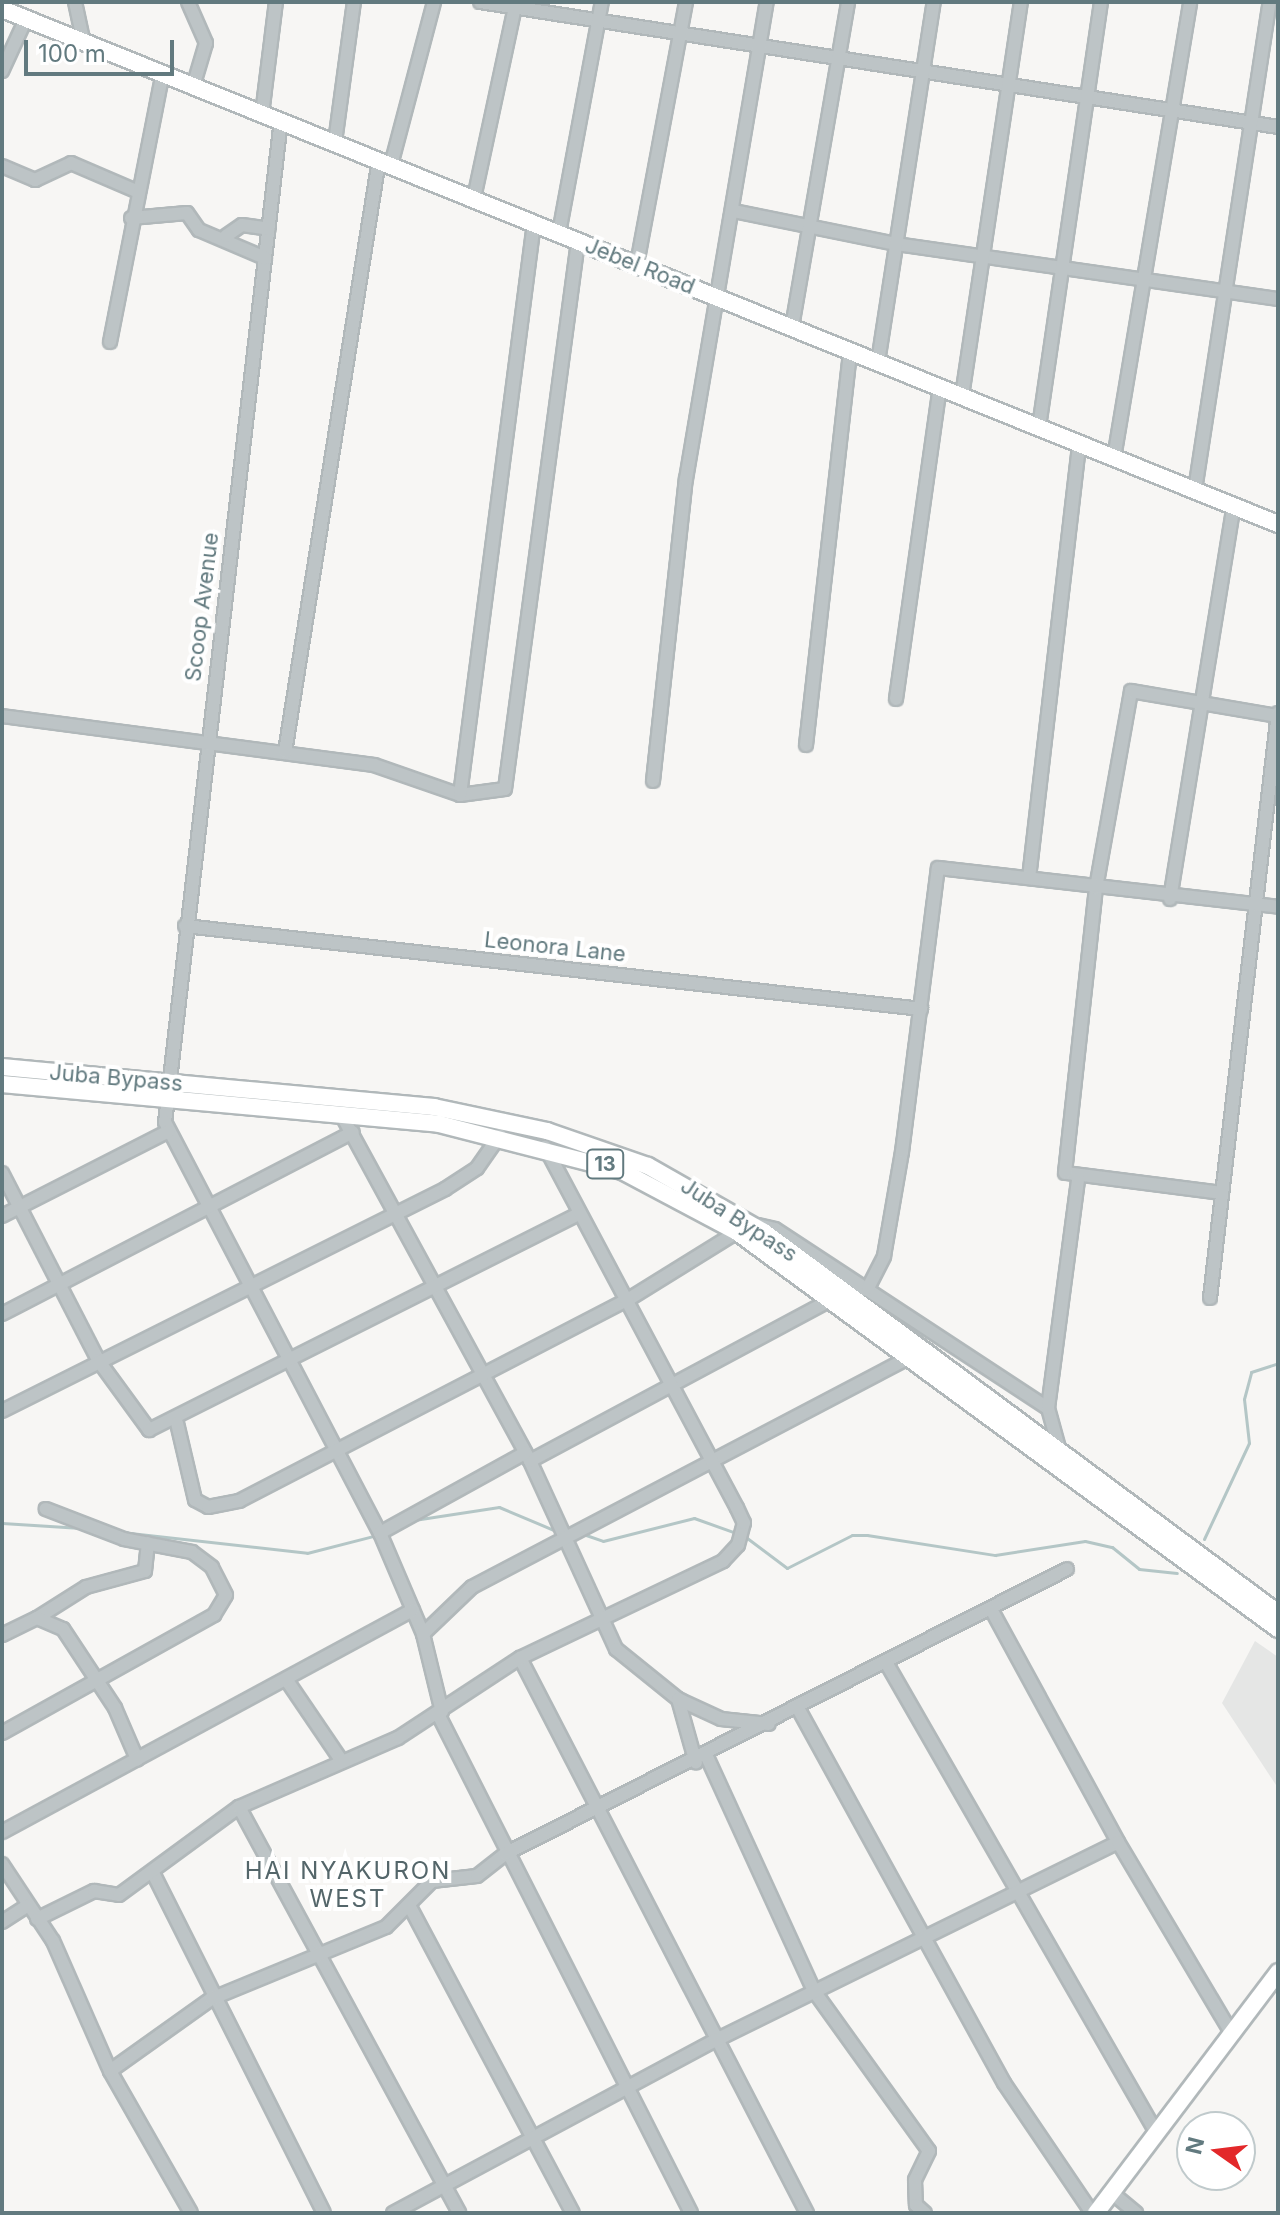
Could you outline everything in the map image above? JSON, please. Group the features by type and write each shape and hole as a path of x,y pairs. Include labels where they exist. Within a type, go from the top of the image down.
{"main road":[{"name":"Jebel Road","path":"2,9 25,21 281,120 1114,458 1277,520"},
{"name":"Juba Bypass","path":"2,1067 500,1135 641,1179 744,1228"},
{"name":"Juba Bypass","path":"2,1084 434,1107 547,1131 674,1178 1059,1448 1278,1613"},
{"name":"Juba Bypass","path":"840,1296 910,1357 1278,1629"},
{"path":"1094,2213 1278,1972"}],"street":[{"path":"75,2 84,44"},
{"path":"188,2 206,43 193,87"},
{"path":"262,114 276,2"},
{"path":"335,142 354,2"},
{"path":"285,752 385,163 434,2"},
{"path":"480,2 515,5 598,25 683,34 837,62 923,71 1278,127"},
{"path":"559,233 602,2"},
{"path":"637,264 683,34 686,2"},
{"path":"653,781 686,479 716,296 734,211 767,2"},
{"path":"792,327 848,2"},
{"path":"878,362 934,2"},
{"path":"962,396 1021,2"},
{"path":"1039,427 1101,2"},
{"path":"1114,458 1190,2"},
{"path":"1195,490 1270,2"},
{"path":"474,198 515,5"},
{"path":"2,71 25,21"},
{"path":"110,342 136,191 162,76"},
{"name":"Scoop Avenue","path":"281,120 165,1091 169,1131 338,1444 423,1634 440,1714 505,1854 691,2213"},
{"path":"2,166 35,180 71,163 136,191"},
{"path":"734,211 811,224 896,244 1278,299"},
{"path":"131,218 187,213 199,230 226,236 265,258"},
{"path":"460,795 534,223"},
{"path":"226,236 242,225 269,229"},
{"path":"2,716 374,765 460,795 505,789 578,241"},
{"path":"806,745 850,351"},
{"path":"896,699 940,387"},
{"path":"1029,878 1079,443"},
{"path":"1170,899 1234,506"},
{"path":"1210,1298 1278,715 1131,691 1096,888 1065,1173 1078,1179 1222,1193"},
{"path":"380,1533 840,1296 868,1288 884,1256 921,1009 938,868 1170,899 1278,907"},
{"name":"Leonora Lane","path":"185,926 921,1009"},
{"path":"341,1114 483,1372 623,1657 678,1699 721,1719 772,1724"},
{"path":"2,1216 169,1131"},
{"path":"2,1314 353,1132"},
{"path":"2,1411 249,1283 397,1213 477,1168 500,1135"},
{"path":"37,1919 94,1891 119,1895 154,1875 239,1807 440,1714 520,1658 723,1561 738,1545 744,1523 711,1464 629,1299 578,1214 545,1147"},
{"path":"2,1173 62,1283 98,1360 143,1428 177,1423 291,1359 437,1288 578,1214"},
{"path":"1059,1448 1048,1408 1078,1179"},
{"path":"177,1423 185,1475 195,1500 208,1507 256,1494 338,1444 629,1299 744,1228 775,1229 1048,1408"},
{"path":"423,1634 451,1600 910,1357"},
{"path":"2,1733 90,1679 214,1615 226,1595 205,1559 46,1509"},
{"path":"2,1635 37,1618 86,1587 145,1571 148,1543"},
{"path":"110,2071 211,1999 386,1927 432,1881 477,1876 505,1854 772,1724 1067,1569"},
{"path":"991,1609 1118,1842 1231,2032"},
{"path":"2,1832 413,1610"},
{"path":"37,1618 63,1629 90,1679 115,1708 137,1759"},
{"path":"520,1658 599,1808 714,2041 807,2213"},
{"path":"887,1664 1019,1886 1156,2132"},
{"path":"286,1679 341,1760"},
{"path":"678,1699 701,1760 814,1991 929,2151 915,2180 916,2205 925,2213"},
{"path":"799,1710 1004,2083 1094,2213"},
{"path":"239,1807 322,1954 459,2213"},
{"path":"393,2213 447,2189 630,2091 714,2041 925,1937 1019,1886 1118,1842"},
{"path":"2,1864 37,1919 110,2071 191,2213"},
{"path":"154,1875 211,1999 324,2213"},
{"path":"409,1905 573,2213"},
{"path":"2,1922 27,1906"},
{"path":"1111,2192 1136,2213"}],"shaded area":[{"path":"1255,1641 1278,1657 1278,1788 1222,1703"}],"waterway":[{"path":"1204,1539 1249,1443 1244,1399 1251,1372 1278,1363"},
{"path":"414,1520 499,1507 556,1531"},
{"path":"583,1534 603,1541 694,1518 736,1533"},
{"path":"2,1523 81,1528"},
{"path":"121,1532 307,1553 377,1535"},
{"path":"743,1535 787,1568 852,1535 867,1535 995,1555 1085,1541 1112,1547 1139,1569 1177,1573"}],"district":[{"name":"HAI NYAKURON WEST","path":"348,1885"}]}
